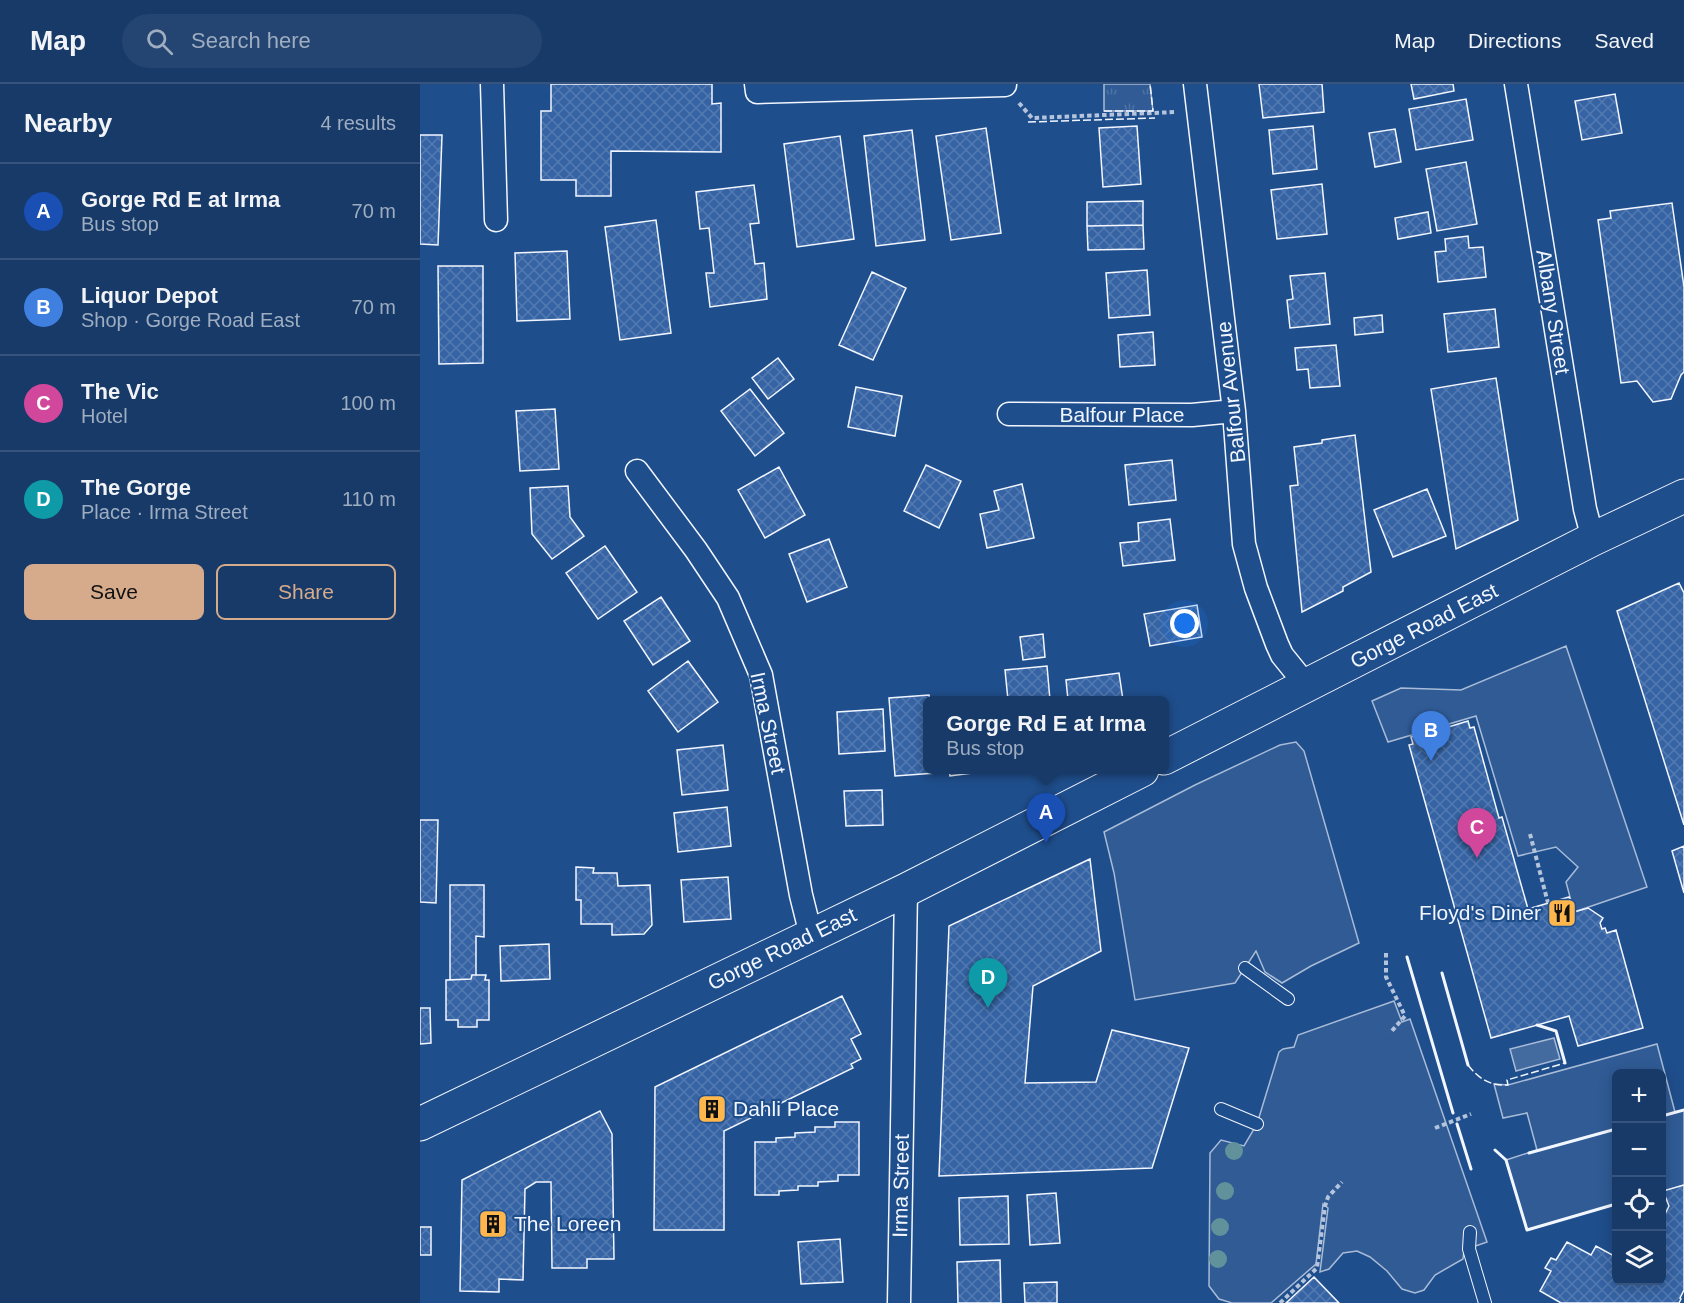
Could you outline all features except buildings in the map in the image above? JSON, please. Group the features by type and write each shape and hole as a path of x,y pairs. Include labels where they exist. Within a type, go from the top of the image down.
{"main road":[{"name":"Gorge Road East","path":"1169,755 1593,539 1684,496"},
{"name":"Gorge Road East","path":"420,1124 906,890 1134,774"}],"street":[{"path":"492,84 496,220"},
{"path":"756,84 757,92 1005,85"},
{"name":"Balfour Avenue","path":"1195,84 1234,411 1244,544 1277,644 1282,655 1307,686"},
{"name":"Albany Street","path":"1516,84 1586,509 1593,539"},
{"name":"Balfour Place","path":"1009,414 1192,415 1234,411"},
{"name":"Irma Street","path":"637,471 696,550 728,598 760,675 801,895 811,935"},
{"name":"Irma Street","path":"900,1303 906,890"}],"lane":[{"path":"1245,968 1288,999"},
{"path":"1221,1109 1257,1124"},
{"path":"1470,1232 1469,1249 1485,1303"}],"path":[{"path":"1005,85 1032,118 1198,111"},
{"path":"1530,834 1548,903"},
{"path":"1386,953 1386,977 1405,1016 1390,1033"},
{"path":"1435,1128 1471,1114"},
{"path":"1281,1303 1317,1268 1325,1206 1328,1197 1342,1182"}],"shaded area":[{"path":"1566,646 1647,887 1574,912 1566,882 1578,867 1556,847 1518,856 1476,716 1388,742 1372,701 1401,688 1461,690"},
{"path":"1296,742 1304,751 1359,943 1282,983 1265,972 1256,951 1235,983 1135,1000 1114,873 1104,832 1195,785 1280,745"},
{"path":"1394,1001 1402,1022 1410,1019 1487,1242 1464,1250 1463,1259 1435,1275 1424,1290 1415,1293 1402,1289 1387,1271 1370,1257 1357,1251 1343,1253 1329,1269 1320,1272 1328,1208 1323,1204 1316,1264 1271,1303 1232,1303 1219,1299 1209,1286 1210,1153 1221,1140 1244,1146 1257,1124 1279,1052 1294,1047 1298,1035"},
{"path":"1554,1038 1560,1059 1516,1071 1510,1049"},
{"path":"1657,1044 1664,1069 1612,1069 1612,1205 1527,1230 1506,1160 1537,1150 1527,1113 1503,1118 1494,1084 1508,1085"},
{"path":"1666,1078 1675,1112 1684,1110 1684,1185 1666,1191"}],"green space":[{"path":"1104,84 1150,84 1153,111 1104,111"}],"fence":[{"path":"1104,111 1153,111 1150,84"},
{"path":"1028,122 1155,118"},
{"path":"1468,1065 1485,1081 1508,1085 1507,1080 1565,1063"}],"wall":[{"path":"1407,957 1453,1113"},
{"path":"1442,973 1468,1065"},
{"path":"1537,1025 1556,1031 1565,1063"},
{"path":"1666,1115 1684,1110"},
{"path":"1457,1124 1471,1169"},
{"path":"1529,1153 1612,1130"},
{"path":"1495,1150 1506,1160 1527,1230 1612,1205"}],"place":[{"name":"Liquor Depot","path":"1431,761"},
{"name":"Gorge Rd E at Irma","path":"1046,843"},
{"name":"The Vic","path":"1477,858"},
{"name":"Floyd's Diner","path":"1562,913"},
{"name":"The Gorge","path":"988,1008"},
{"name":"Dahli Place","path":"712,1109"},
{"name":"The Loreen","path":"493,1224"}]}
